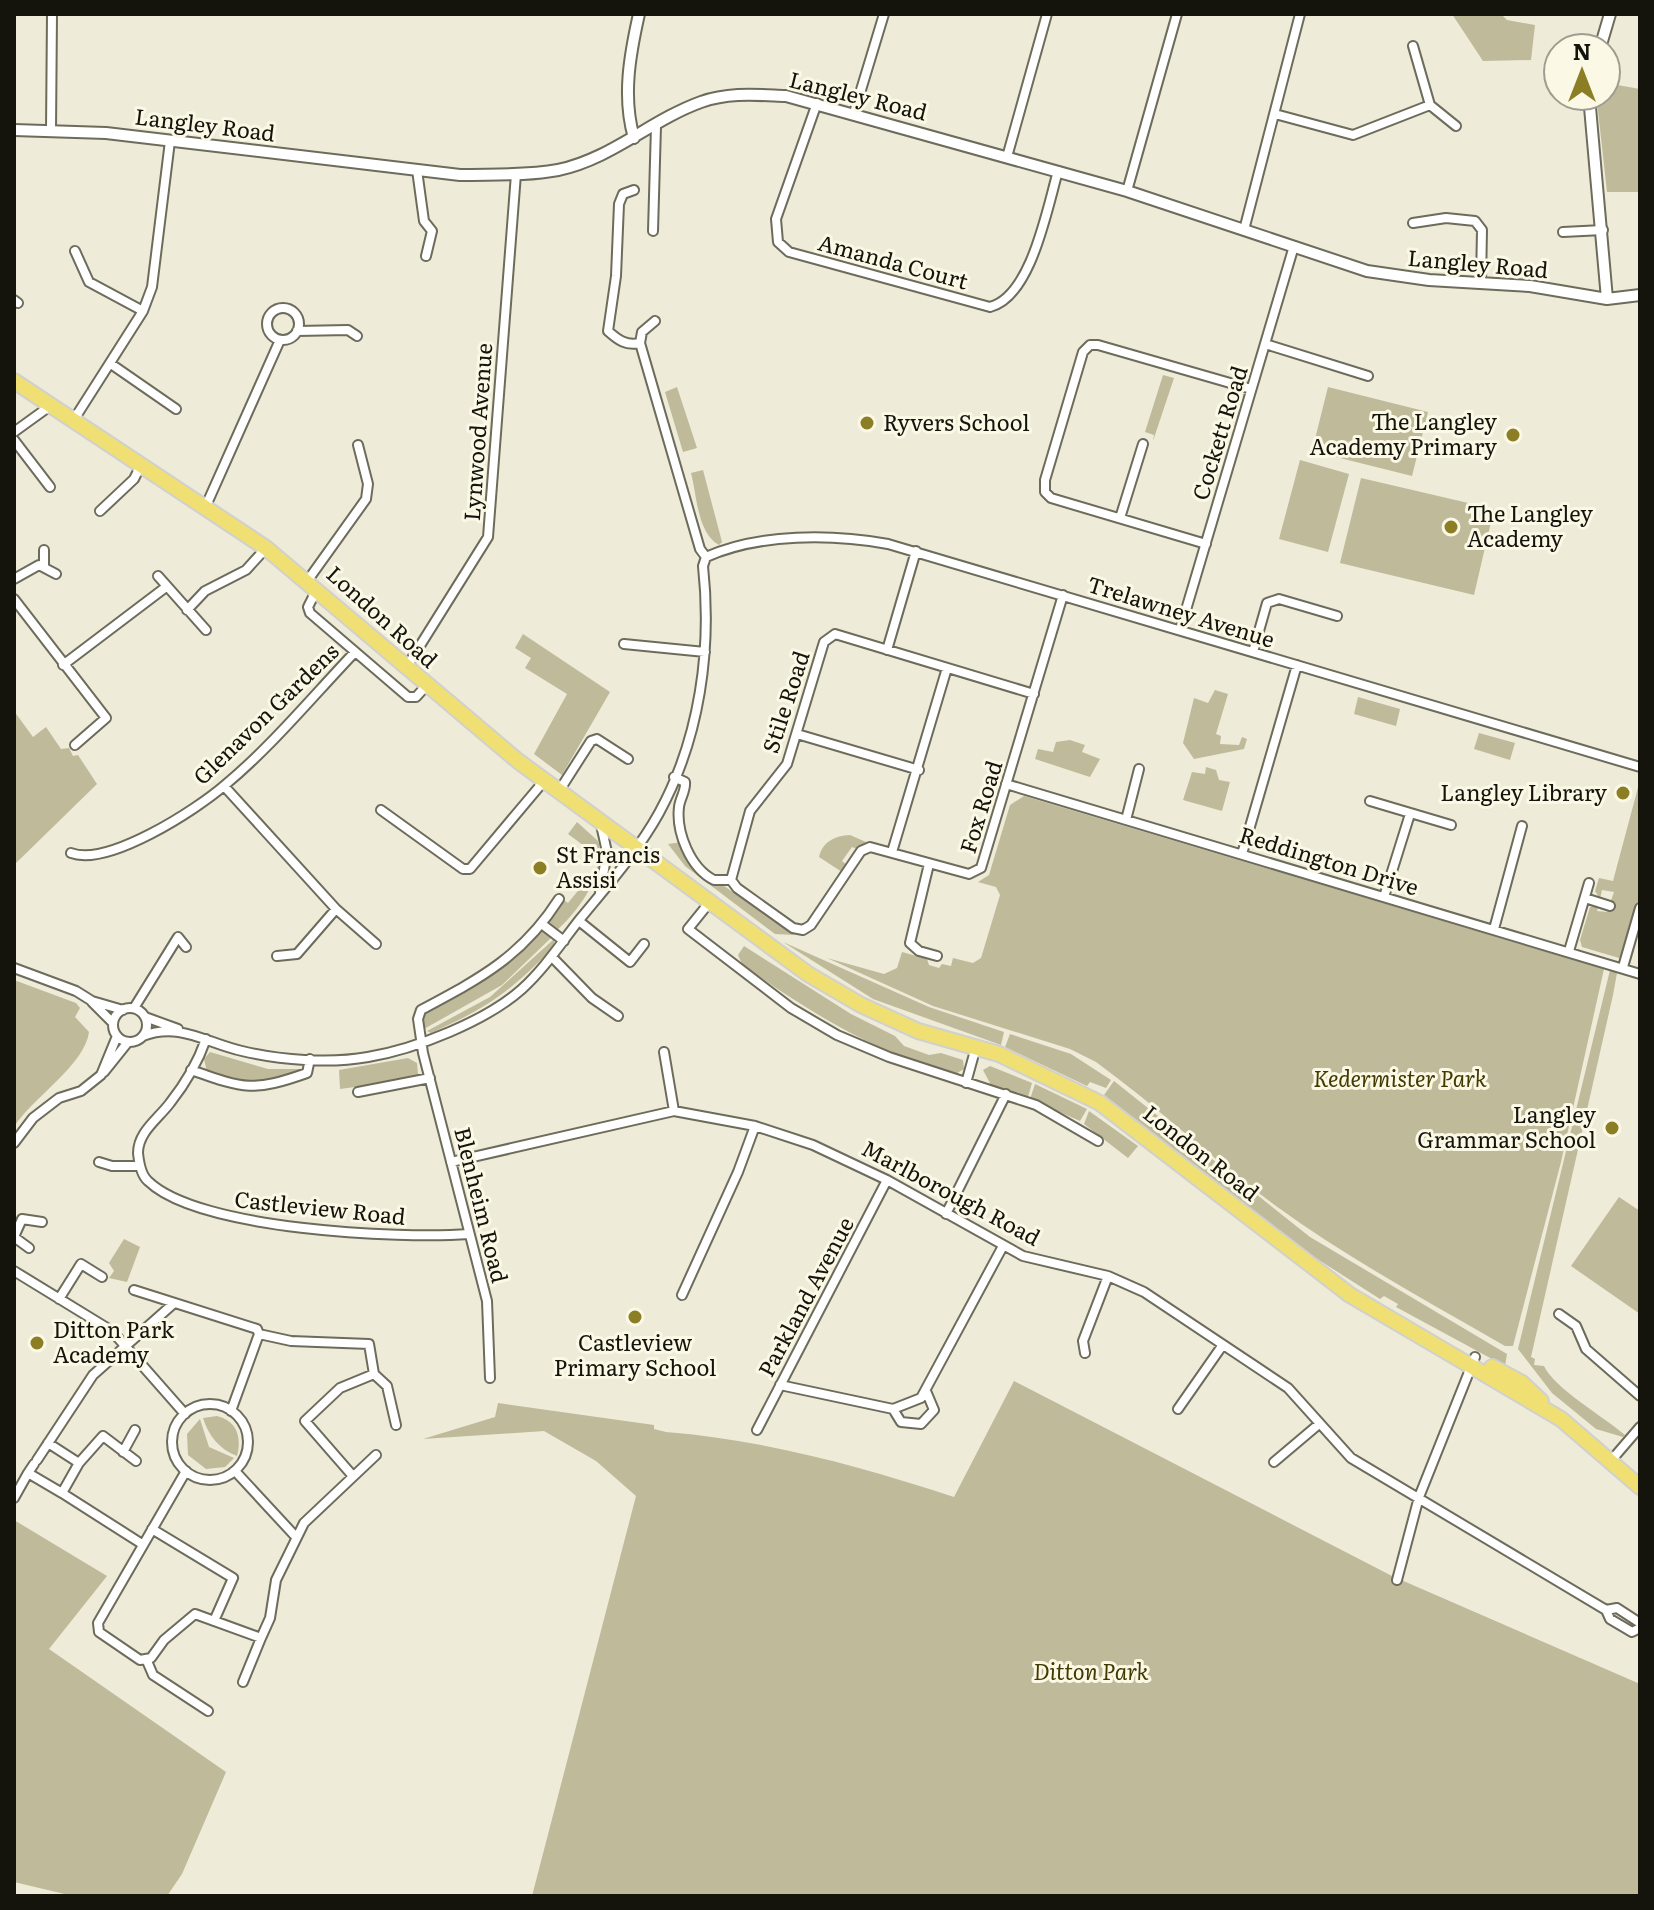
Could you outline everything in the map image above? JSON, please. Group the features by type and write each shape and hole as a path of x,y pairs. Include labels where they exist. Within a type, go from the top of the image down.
{"main road":[{"name":"London Road","path":"14,381 266,548 313,584 426,686 544,781 808,974 861,1005 918,1031 976,1047 1055,1078 1100,1103 1350,1295 1420,1335 1441,1337 1473,1360 1522,1383 1609,1463"},
{"path":"1609,1463 1640,1487"}],"street":[{"path":"51,130 52,14"},
{"path":"634,138 628,101 630,56 639,14"},
{"path":"854,113 884,14"},
{"path":"1007,157 1047,14"},
{"path":"1127,191 1177,14"},
{"path":"1244,230 1300,14"},
{"path":"1413,46 1430,105 1456,126"},
{"name":"Langley Road","path":"14,130 51,130 170,141 460,175 516,174 558,170 596,157 702,102 736,94 786,96 1127,191 1389,276 1481,282 1607,299 1640,295"},
{"name":"Amanda Court","path":"817,103 775,229 778,242 797,254 990,307 1005,303 1015,292 1031,257 1058,171"},
{"path":"1275,114 1353,135 1430,105"},
{"path":"1591,112 1607,299"},
{"path":"653,231 656,126"},
{"path":"73,422 143,311 152,287 170,141"},
{"path":"417,170 424,221 432,231 426,256"},
{"name":"Lynwood Avenue","path":"406,669 488,537 516,174"},
{"path":"634,190 623,194 619,204 616,276 608,331 620,342 640,343"},
{"path":"1413,223 1446,218 1475,221 1482,230 1481,282"},
{"path":"1563,232 1603,230"},
{"name":"Cockett Road","path":"1180,630 1294,246"},
{"path":"75,251 89,282 143,311"},
{"path":"278,309 289,310 297,316 297,331 292,337 280,340 271,334 267,325 270,315 278,309"},
{"path":"134,1008 145,1017 240,1051 310,1059 367,1058 423,1042 466,1024 521,990 552,957 636,849 658,815 694,722 705,652 707,601 703,566 706,557 700,549 640,343 642,332 655,321"},
{"path":"297,331 348,330 357,336"},
{"path":"205,508 280,340"},
{"path":"1265,344 1368,376"},
{"path":"1206,544 1051,498 1045,492 1045,480 1083,352 1090,345 1251,389"},
{"path":"111,364 176,409"},
{"path":"14,432 50,406"},
{"path":"14,440 50,487"},
{"path":"1120,518 1143,444"},
{"path":"358,445 368,484 366,499 313,584 310,613 408,697 416,697 426,686"},
{"path":"100,511 134,479 140,467"},
{"name":"Trelawney Avenue","path":"706,557 726,550 810,537 842,536 916,551 1640,767"},
{"path":"187,610 205,591 246,570 266,548"},
{"path":"44,550 44,565"},
{"path":"887,650 916,551"},
{"path":"14,579 33,567 44,565 56,574"},
{"path":"158,576 206,630"},
{"path":"63,665 166,587"},
{"name":"Fox Road","path":"731,880 737,888 793,928 803,930 811,925 861,851 870,847 969,874 981,868 1063,595"},
{"path":"14,599 17,610 106,718 75,745"},
{"path":"1253,652 1267,603 1279,599 1337,616"},
{"name":"Stile Road","path":"731,880 750,811 787,764 824,642 835,634 1034,694"},
{"path":"624,644 705,652"},
{"name":"Glenavon Gardens","path":"71,853 81,857 117,851 224,786 355,652"},
{"path":"1242,854 1297,665"},
{"path":"892,852 947,668"},
{"path":"797,734 919,770"},
{"path":"558,792 591,741 597,739 628,759"},
{"path":"1126,820 1139,769"},
{"path":"674,777 685,782 679,807 681,835 694,863 714,880 731,880"},
{"path":"381,810 463,869 470,869 544,781"},
{"name":"Reddington Drive","path":"1006,784 1640,974"},
{"path":"224,786 336,909 376,944"},
{"path":"1370,801 1451,825"},
{"path":"1384,897 1410,814"},
{"path":"599,897 607,852 601,825"},
{"path":"1494,929 1522,826"},
{"path":"929,864 910,943 919,951 937,956"},
{"path":"1569,951 1589,883"},
{"path":"1585,898 1610,906"},
{"path":"559,899 543,925 564,941"},
{"path":"709,903 688,929 791,1008 837,1035 966,1083 1036,1105 1098,1141"},
{"path":"1623,967 1640,908"},
{"path":"277,956 297,954 336,909"},
{"path":"579,921 630,962 644,944"},
{"name":"Blenheim Road","path":"490,1378 487,1301 418,1019 421,1010 488,975 543,925"},
{"path":"92,1001 123,1010 134,1008 178,937 186,947"},
{"path":"552,957 592,998 618,1016"},
{"path":"14,968 76,991 92,1001 113,1023 117,1036 101,1075"},
{"path":"113,1023 123,1010"},
{"path":"143,1036 147,1026 145,1017"},
{"path":"14,1143 33,1118 51,1105 81,1091 101,1075 128,1042 143,1036 182,1030"},
{"path":"117,1036 128,1042"},
{"path":"99,1162 112,1166 140,1166 141,1137 171,1103 206,1039"},
{"path":"966,1083 976,1047"},
{"path":"664,1052 674,1111"},
{"path":"191,1070 227,1083 262,1088 307,1073 310,1059"},
{"path":"358,1092 430,1078"},
{"path":"946,1214 1006,1094"},
{"name":"Marlborough Road","path":"451,1162 674,1111 755,1126 813,1145 887,1180 1023,1256 1108,1276 1144,1292 1288,1388 1351,1458 1606,1610 1617,1608 1640,1626"},
{"path":"682,1295 738,1172 755,1126"},
{"name":"Castleview Road","path":"140,1166 146,1180 159,1189 223,1216 276,1225 425,1237 469,1234"},
{"name":"Parkland Avenue","path":"757,1430 887,1180"},
{"path":"29,1248 14,1237 18,1218 42,1222"},
{"path":"780,1385 893,1409 907,1406 926,1391 1003,1246"},
{"path":"59,1299 81,1264 102,1277"},
{"path":"14,1271 128,1346 185,1414"},
{"path":"1085,1353 1083,1341 1108,1276"},
{"path":"134,1290 257,1329 259,1334 239,1398 231,1411"},
{"path":"14,1498 93,1375 173,1304"},
{"path":"1559,1314 1576,1326 1586,1349 1640,1396"},
{"path":"259,1334 291,1341 369,1344 374,1374 387,1386 396,1425"},
{"path":"1178,1409 1222,1346"},
{"path":"1397,1580 1419,1497 1473,1360"},
{"path":"352,1475 305,1421 340,1388 374,1374"},
{"path":"893,1409 901,1422 921,1424 934,1410 926,1391"},
{"path":"212,1404 240,1418 248,1439 243,1461 235,1471 216,1480 195,1477 186,1471 173,1449 177,1424 185,1414 212,1404"},
{"path":"1274,1462 1319,1424"},
{"path":"1609,1463 1640,1427"},
{"path":"123,1452 135,1430"},
{"path":"62,1493 79,1463 103,1436 136,1461"},
{"path":"48,1443 79,1463"},
{"path":"243,1682 270,1618 276,1580 304,1523 351,1482 352,1475 376,1455"},
{"path":"186,1471 98,1623 99,1632 147,1661 153,1675 208,1711"},
{"path":"235,1471 296,1537"},
{"path":"28,1473 142,1544"},
{"path":"152,1529 233,1578 214,1621"},
{"path":"147,1661 189,1616 195,1614 261,1638"}],"green space":[{"path":"1452,14 1501,14 1507,20 1535,25 1531,60 1483,61"},
{"path":"1622,86 1640,89 1640,192 1607,192 1598,112 1622,112"},
{"path":"1163,375 1174,378 1153,441 1154,435 1145,432"},
{"path":"677,387 697,448 683,452 665,392"},
{"path":"1328,387 1428,412 1412,476 1312,451"},
{"path":"1300,460 1349,474 1328,552 1279,539"},
{"path":"703,470 722,542 719,545 706,532 697,502 691,473"},
{"path":"1361,478 1494,509 1474,595 1340,563"},
{"path":"523,634 610,692 562,775 534,754 567,694 525,668 531,658 515,648"},
{"path":"1215,690 1228,694 1216,734 1221,736 1220,744 1239,745 1242,737 1247,739 1244,749 1194,759 1183,743 1194,698 1208,703"},
{"path":"1358,697 1400,709 1396,726 1354,714"},
{"path":"14,711 33,737 46,727 61,749 69,748 73,756 78,755 97,784 14,865"},
{"path":"1479,733 1515,743 1510,760 1474,749"},
{"path":"1070,740 1085,745 1082,752 1100,759 1090,777 1035,759 1038,749 1053,752 1056,742"},
{"path":"1206,767 1216,770 1219,780 1230,782 1222,811 1183,800 1192,772 1205,774"},
{"path":"1640,780 1640,906 1627,953 1619,958 1582,947 1580,940 1590,907 1599,904 1597,911 1607,912 1614,892 1602,890 1600,899 1595,891 1599,878 1613,881"},
{"name":"Kedermister Park","path":"1024,796 1604,969 1561,1162 1513,1346 1505,1346 1418,1296 1304,1225 1253,1189 1096,1062 1070,1049 933,1006 827,958 884,974 897,968 902,952 927,959 929,965 939,968 942,964 951,966 953,958 973,963 981,958 1000,895 996,887 978,882 989,875 1010,805"},
{"path":"577,822 598,841 599,865 595,854 568,834"},
{"path":"850,835 866,842 857,849 852,847 842,861 847,865 842,872 819,857 830,840"},
{"path":"682,842 695,866 795,935 775,934 685,866 668,844"},
{"path":"599,865 590,889 557,930 548,923 548,915 562,899 568,903"},
{"path":"545,930 553,936 502,985 424,1029 422,1025 426,1012 474,986 536,932"},
{"path":"554,939 554,946 539,962 498,997 451,1024 431,1033 427,1031 490,997"},
{"path":"783,942 929,1007 1004,1032 1001,1045 873,999"},
{"path":"744,946 851,1014 895,1036 904,1046 929,1055 941,1053 963,1060 964,1069 954,1075 925,1066 843,1029 742,964 738,955"},
{"path":"1610,970 1617,973 1613,995 1531,1357 1535,1359 1534,1365 1544,1366 1558,1384 1625,1435 1623,1437 1596,1429 1552,1393 1518,1349"},
{"path":"14,980 76,1003 80,1008 75,1017 89,1032 78,1057 14,1127"},
{"path":"1010,1034 1071,1054 1111,1080 1106,1088 1090,1082 1087,1086 1005,1047"},
{"path":"210,1052 268,1069 303,1069 302,1074 260,1084 207,1072 204,1059"},
{"path":"408,1058 417,1063 418,1074 414,1079 340,1089 339,1070"},
{"path":"990,1066 1032,1083 1028,1097 991,1085 983,1070"},
{"path":"1114,1081 1310,1237 1507,1354 1505,1366 1396,1307 1398,1304 1384,1296 1380,1299 1297,1246 1104,1095"},
{"path":"1035,1084 1087,1109 1080,1121 1030,1099"},
{"path":"1089,1111 1138,1146 1128,1158 1084,1124"},
{"path":"1619,1197 1640,1211 1640,1314 1571,1266"},
{"path":"124,1239 140,1247 127,1282 109,1278 114,1271 109,1263"},
{"name":"Ditton Park","path":"1014,1381 1392,1576 1640,1684 1640,1896 532,1896 636,1496 596,1461 544,1431 423,1439 495,1417 498,1403 654,1425 654,1429 666,1432 776,1448 848,1465 954,1497"},
{"path":"203,1418 224,1418 236,1431 239,1442 237,1456 220,1446 208,1430"},
{"path":"200,1419 209,1447 234,1458 225,1467 206,1469 188,1455 187,1434"},
{"path":"14,1520 107,1576 49,1649 226,1772 182,1874 167,1896 73,1896 14,1882"}],"place":[{"name":"Ryvers School","path":"867,423"},
{"name":"The Langley Academy Primary","path":"1513,435"},
{"name":"The Langley Academy","path":"1451,527"},
{"name":"Langley Library","path":"1623,793"},
{"name":"St Francis Assisi","path":"540,868"},
{"name":"Langley Grammar School","path":"1612,1128"},
{"name":"Castleview Primary School","path":"635,1317"},
{"name":"Ditton Park Academy","path":"37,1343"}]}
